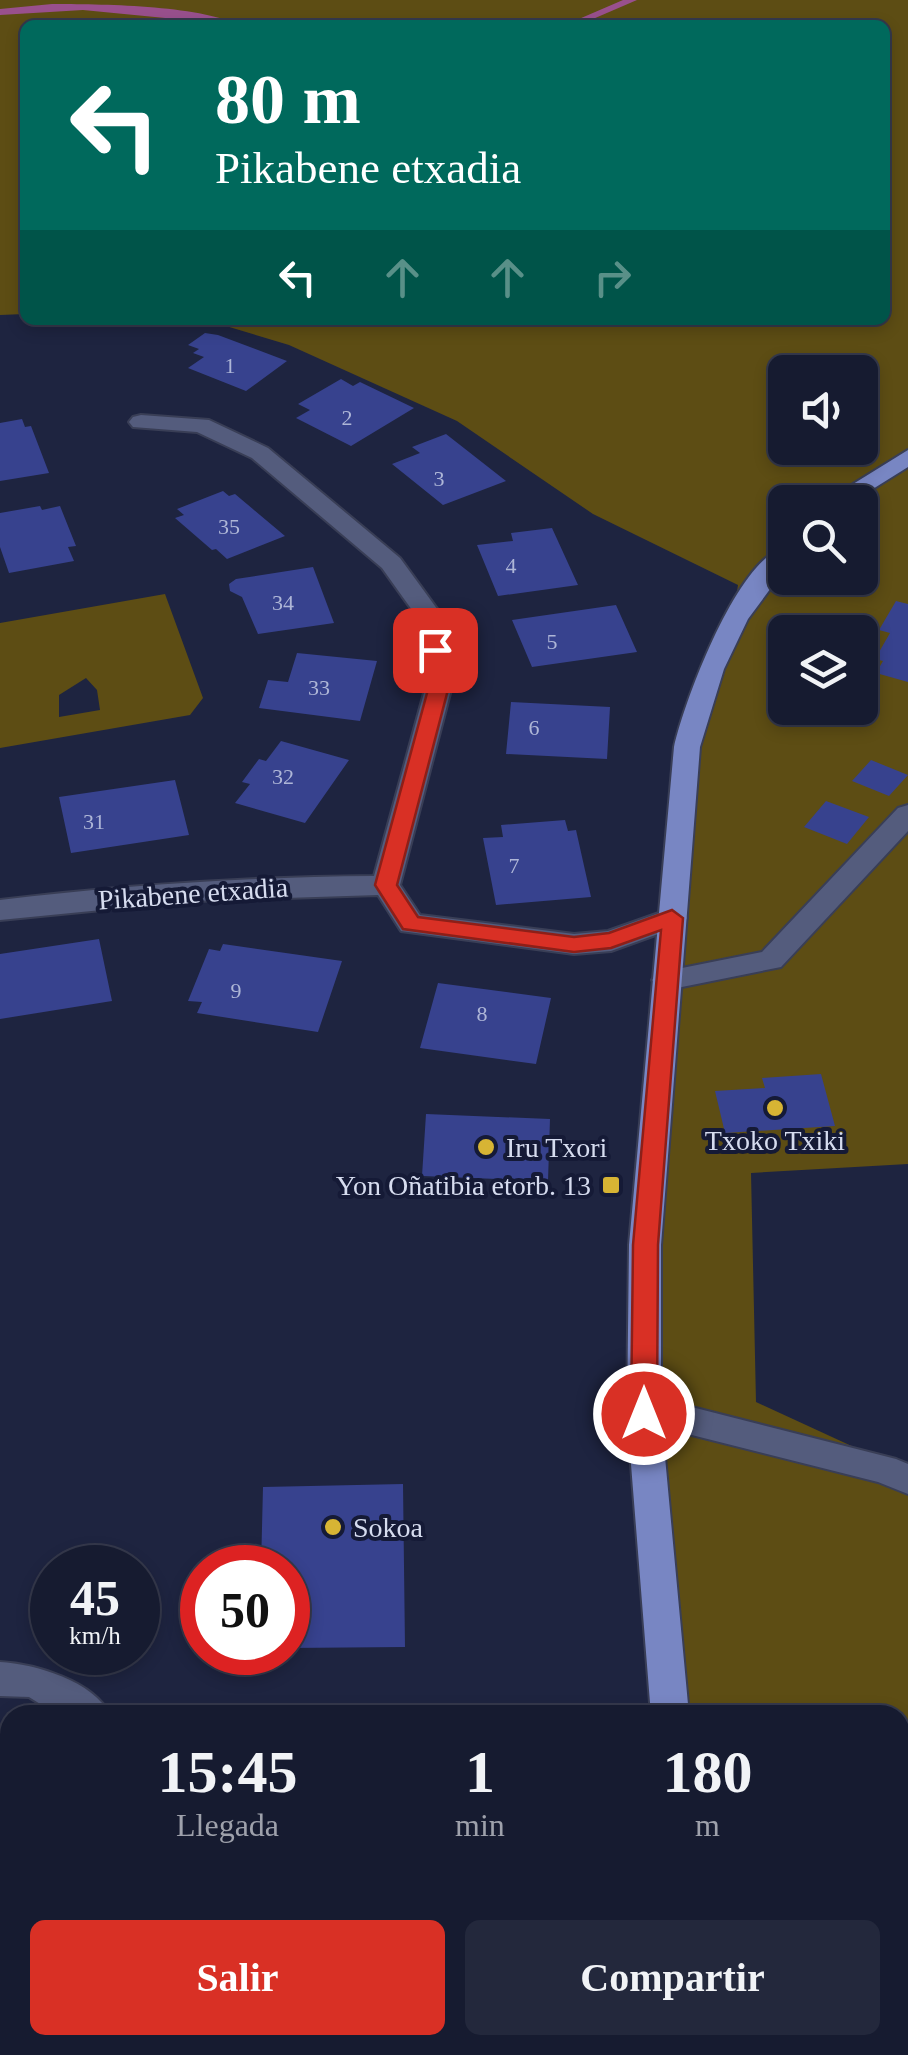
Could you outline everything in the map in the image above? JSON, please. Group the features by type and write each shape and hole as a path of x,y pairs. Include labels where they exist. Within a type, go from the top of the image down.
{"main road":[{"path":"864,485 908,458"},
{"path":"669,1705 644,1414 646,1245 687,746 699,694 731,629 768,578"}],"street":[{"path":"141,422 201,425 260,453 391,563 430,617 440,682 386,885 411,924 574,944 611,941 672,918"},
{"path":"667,980 770,960 908,814"},
{"name":"Pikabene etxadia","path":"0,910 272,887 386,885"},
{"path":"644,1414 676,1417 908,1478"},
{"path":"0,1679 35,1681 75,1705"}],"shaded area":[{"path":"0,0 908,0 908,1164 751,1173 756,1402 908,1472 908,1705 669,1705 644,1414 687,747 731,629 738,585 593,514 457,421 289,345 223,325 890,325 890,20 20,20 20,314 0,315"},
{"path":"165,594 203,698 190,715 0,748 0,623","holes":["86,678 97,690 100,710 59,717 59,695"]}],"building":[{"path":"205,333 287,361 246,391 188,368 204,357 193,353 199,349 188,345"},
{"path":"341,379 353,386 360,382 414,408 351,446 296,418 310,410 298,404"},
{"path":"22,419 25,427 31,426 49,473 0,481 0,423"},
{"path":"446,434 506,481 443,505 392,464 420,453 412,447"},
{"path":"223,491 229,496 235,494 285,536 227,559 175,518 184,515 177,509"},
{"path":"40,506 42,510 60,506 76,546 68,547 74,561 9,573 0,547 0,513"},
{"path":"552,528 578,585 498,596 477,545 513,541 511,533"},
{"path":"313,567 334,623 258,634 242,597 230,591 229,584 236,579"},
{"path":"896,601 908,604 908,682 878,674 883,661 878,660 878,654 890,633 879,630"},
{"path":"616,605 637,652 532,667 512,620"},
{"path":"297,653 377,661 360,721 259,708 268,680 288,682"},
{"path":"511,702 610,707 607,759 506,754"},
{"path":"281,741 349,760 305,823 235,803 250,784 242,782 259,759 266,761"},
{"path":"871,760 908,775 889,796 852,781"},
{"path":"175,780 189,835 71,853 59,797"},
{"path":"826,801 869,817 847,844 804,827"},
{"path":"565,820 568,831 576,830 591,897 496,905 483,838 503,837 501,825"},
{"path":"99,939 112,1001 0,1019 0,954"},
{"path":"223,944 342,961 318,1032 197,1013 202,1002 188,1001 209,949 220,951"},
{"path":"438,983 551,998 536,1064 420,1048"},
{"name":"Txoko Txiki","path":"821,1074 835,1126 725,1133 715,1091 765,1088 762,1078"},
{"name":"Iru Txori","path":"426,1114 550,1119 548,1181 422,1176"},
{"name":"Sokoa","path":"403,1484 405,1647 310,1648 310,1545 262,1545 263,1487"}],"waterway":[{"path":"582,20 632,0"},
{"path":"0,12 52,7 115,8 206,20"}],"place":[{"name":"Txoko Txiki","path":"775,1108"},
{"name":"Iru Txori","path":"486,1147"},
{"name":"Yon Oñatibia etorb. 13","path":"611,1185"},
{"name":"Sokoa","path":"333,1527"}],"route":[{"path":"435,650 440,682 386,885 411,924 574,944 611,941 672,918 646,1245 644,1414"}]}
